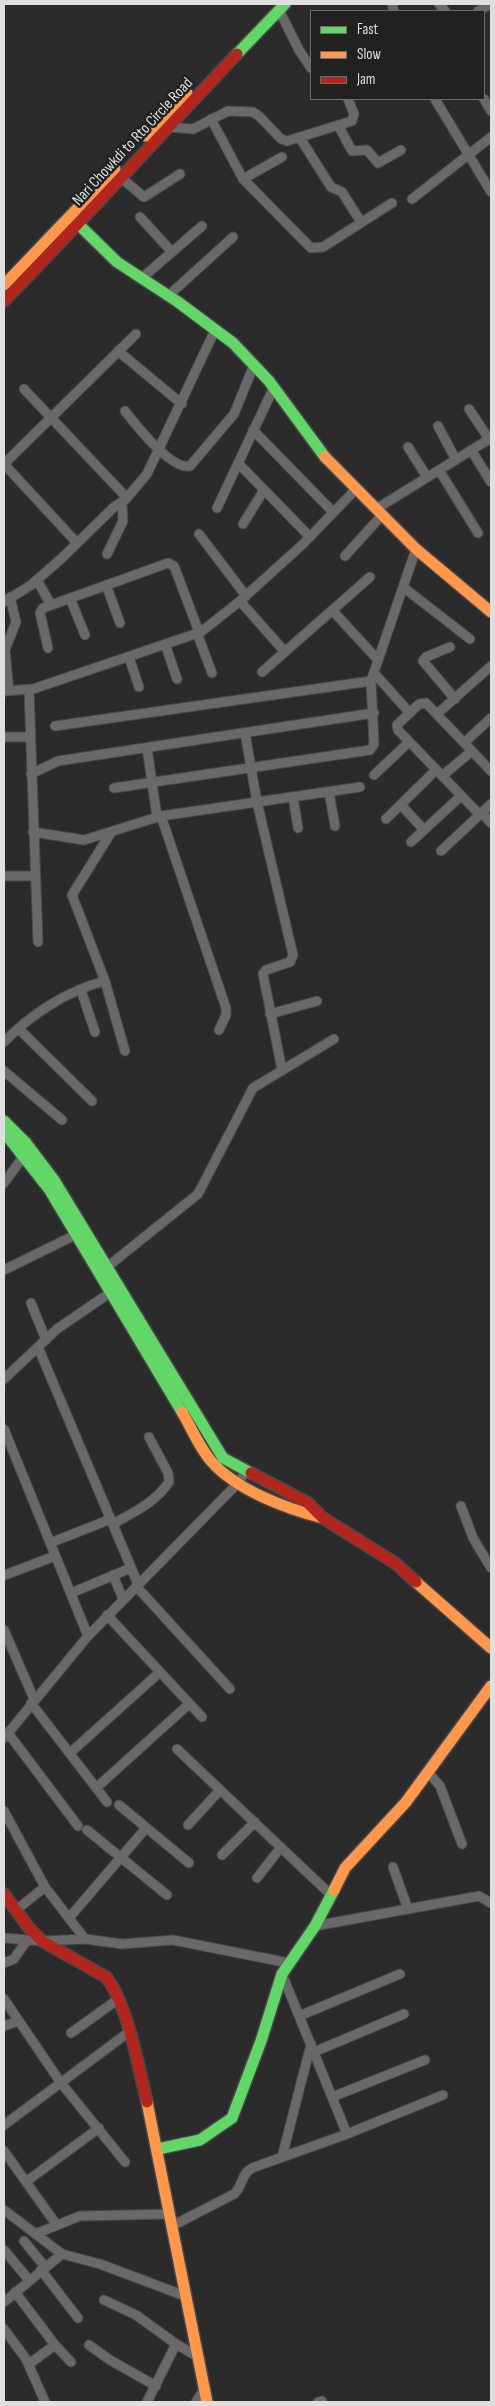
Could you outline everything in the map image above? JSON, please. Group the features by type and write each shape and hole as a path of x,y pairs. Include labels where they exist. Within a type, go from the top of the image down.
{"main road":[{"name":"Nari Chowkdi to Rto Circle Road","path":"4,301 79,225 120,177 170,127 279,6"},
{"path":"4,285 279,6"},
{"path":"70,216 117,262 233,343 274,387 328,461 416,549 491,612"},
{"path":"4,1121 27,1152 109,1294 204,1452 218,1468 238,1483 298,1512 323,1518"},
{"path":"4,1132 27,1152 54,1180 226,1461 308,1503 323,1518 395,1563 490,1645"},
{"path":"158,2150 200,2140 232,2118 261,2041 282,1974 315,1926 345,1868 406,1802 491,1686"},
{"path":"4,1894 42,1941 106,1977 112,1986 129,2032 158,2150 185,2296 200,2358 207,2402"}],"street":[{"path":"480,10 491,4"},
{"path":"279,6 299,50 310,66"},
{"path":"170,127 193,129 228,111 253,112 284,141 300,138 354,119 348,100"},
{"path":"436,100 491,192"},
{"path":"485,100 491,111"},
{"path":"212,119 243,179 312,248 323,247 392,202"},
{"path":"338,125 352,152 367,150 378,163 401,150"},
{"path":"412,199 491,137"},
{"path":"300,138 331,187 342,192 361,222"},
{"path":"243,179 282,157"},
{"path":"120,177 144,197 180,174"},
{"path":"140,217 172,252"},
{"path":"142,278 202,226"},
{"path":"168,296 233,237"},
{"path":"215,330 182,404 147,474 124,500 114,507 37,580 6,598 16,622 5,650 6,691 29,690 198,633 243,598 310,537 356,489"},
{"path":"78,543 4,464 136,334"},
{"path":"118,351 182,404"},
{"path":"124,411 159,450 181,466 186,467 194,464 234,414 254,365"},
{"path":"217,508 274,387"},
{"path":"24,389 124,500 123,521 107,554"},
{"path":"345,556 379,512 439,470 490,439 469,410"},
{"path":"438,426 456,460"},
{"path":"253,430 333,512"},
{"path":"408,447 427,478"},
{"path":"471,450 491,482"},
{"path":"238,463 310,537"},
{"path":"439,470 478,533"},
{"path":"243,524 264,490"},
{"path":"199,534 243,598 285,652"},
{"path":"114,788 370,750 374,744 373,677 416,549"},
{"path":"48,648 40,613 43,608 170,563 174,566 212,673"},
{"path":"262,672 370,577"},
{"path":"37,580 51,605"},
{"path":"106,585 120,623"},
{"path":"403,587 470,639"},
{"path":"70,598 86,635"},
{"path":"332,610 378,660"},
{"path":"165,644 177,679"},
{"path":"450,647 426,657 423,661 455,699"},
{"path":"129,656 139,687"},
{"path":"438,714 491,666"},
{"path":"373,677 410,712"},
{"path":"55,726 373,677"},
{"path":"29,690 38,942"},
{"path":"491,772 426,703 419,704 397,727 461,796 491,822"},
{"path":"31,774 58,761 374,714"},
{"path":"464,743 491,718"},
{"path":"246,733 257,802 293,955 292,961 266,970 263,974 282,1070"},
{"path":"4,737 30,737"},
{"path":"374,775 410,742"},
{"path":"147,748 151,782 159,817 226,1008 226,1015 219,1030"},
{"path":"386,819 439,773 472,751"},
{"path":"34,832 80,840 159,817 360,787"},
{"path":"328,792 335,826"},
{"path":"411,842 461,796"},
{"path":"293,797 298,828"},
{"path":"401,804 424,830"},
{"path":"441,851 491,804"},
{"path":"112,831 72,894 105,981 125,1051"},
{"path":"4,876 35,876"},
{"path":"4,1042 44,1009 81,990 105,981"},
{"path":"81,990 95,1032"},
{"path":"270,1014 317,1001"},
{"path":"19,1028 92,1101"},
{"path":"107,1267 198,1194 249,1094 259,1084 334,1039"},
{"path":"4,1071 62,1120"},
{"path":"4,1183 27,1152"},
{"path":"4,1270 76,1235"},
{"path":"4,1379 58,1329 119,1286"},
{"path":"31,1304 46,1340"},
{"path":"38,1347 137,1585 230,1689"},
{"path":"4,1429 88,1636"},
{"path":"50,1543 112,1521 152,1501 169,1482 168,1473 149,1437"},
{"path":"167,1895 83,1828 6,1736 33,1701 107,1615 238,1483 246,1472"},
{"path":"461,1506 473,1538 491,1568"},
{"path":"5,1575 56,1556"},
{"path":"70,1593 131,1568"},
{"path":"114,1575 123,1599"},
{"path":"107,1615 202,1717"},
{"path":"4,1630 33,1701 106,1802"},
{"path":"70,1754 160,1672"},
{"path":"96,1788 190,1704"},
{"path":"177,1749 330,1894"},
{"path":"428,1772 440,1786 462,1844"},
{"path":"188,1824 220,1790"},
{"path":"119,1805 189,1863"},
{"path":"4,1811 45,1887 86,1939"},
{"path":"222,1855 255,1822"},
{"path":"69,1918 146,1828"},
{"path":"257,1878 281,1848"},
{"path":"393,1867 408,1909"},
{"path":"16,1910 45,1887"},
{"path":"315,1926 479,1896 489,1899"},
{"path":"4,1938 42,1941 86,1939 122,1944 173,1940 289,1963"},
{"path":"4,1963 14,1959 27,1940"},
{"path":"282,1974 347,2134"},
{"path":"299,2016 400,1974"},
{"path":"4,1999 61,2083 125,2162"},
{"path":"71,2033 117,2000"},
{"path":"312,2048 404,2014"},
{"path":"4,2026 18,2021"},
{"path":"4,2125 129,2032"},
{"path":"282,2157 312,2048"},
{"path":"332,2097 425,2060"},
{"path":"36,2234 56,2224 69,2222 80,2216 171,2220 234,2194 241,2186 247,2171 347,2134 443,2094"},
{"path":"27,2181 98,2128"},
{"path":"4,2151 56,2224"},
{"path":"6,2214 62,2254 100,2264 185,2296"},
{"path":"24,2241 78,2318"},
{"path":"4,2250 29,2280"},
{"path":"4,2302 62,2254"},
{"path":"15,2292 55,2345 71,2362"},
{"path":"104,2300 136,2315 176,2344 200,2358"},
{"path":"4,2328 29,2364 45,2402"},
{"path":"147,2402 176,2344"},
{"path":"29,2364 55,2345"},
{"path":"89,2345 110,2360 156,2386"},
{"path":"196,2402 205,2388"}],"traffic: fast":[{"path":"237,54 285,4"},
{"path":"75,221 117,262 178,302 233,343 269,381 325,457"},
{"path":"4,1121 26,1143 54,1180 223,1458 251,1473"},
{"path":"4,1132 49,1189 182,1412"},
{"path":"158,2149 200,2140 232,2118 261,2041 282,1974 315,1926 334,1890"}],"traffic: slow":[{"path":"146,136 187,93"},
{"path":"4,285 115,169"},
{"path":"325,457 416,549 491,612"},
{"path":"182,1412 211,1461 234,1481 278,1504 323,1518"},
{"path":"416,1582 491,1648"},
{"path":"334,1890 345,1868 406,1802 491,1686"},
{"path":"147,2102 207,2402"}],"traffic: jam":[{"path":"4,301 237,54"},
{"path":"251,1473 308,1503 323,1518 395,1563 416,1582"},
{"path":"4,1894 29,1928 42,1941 106,1977 114,1989 126,2019 147,2102"}]}
